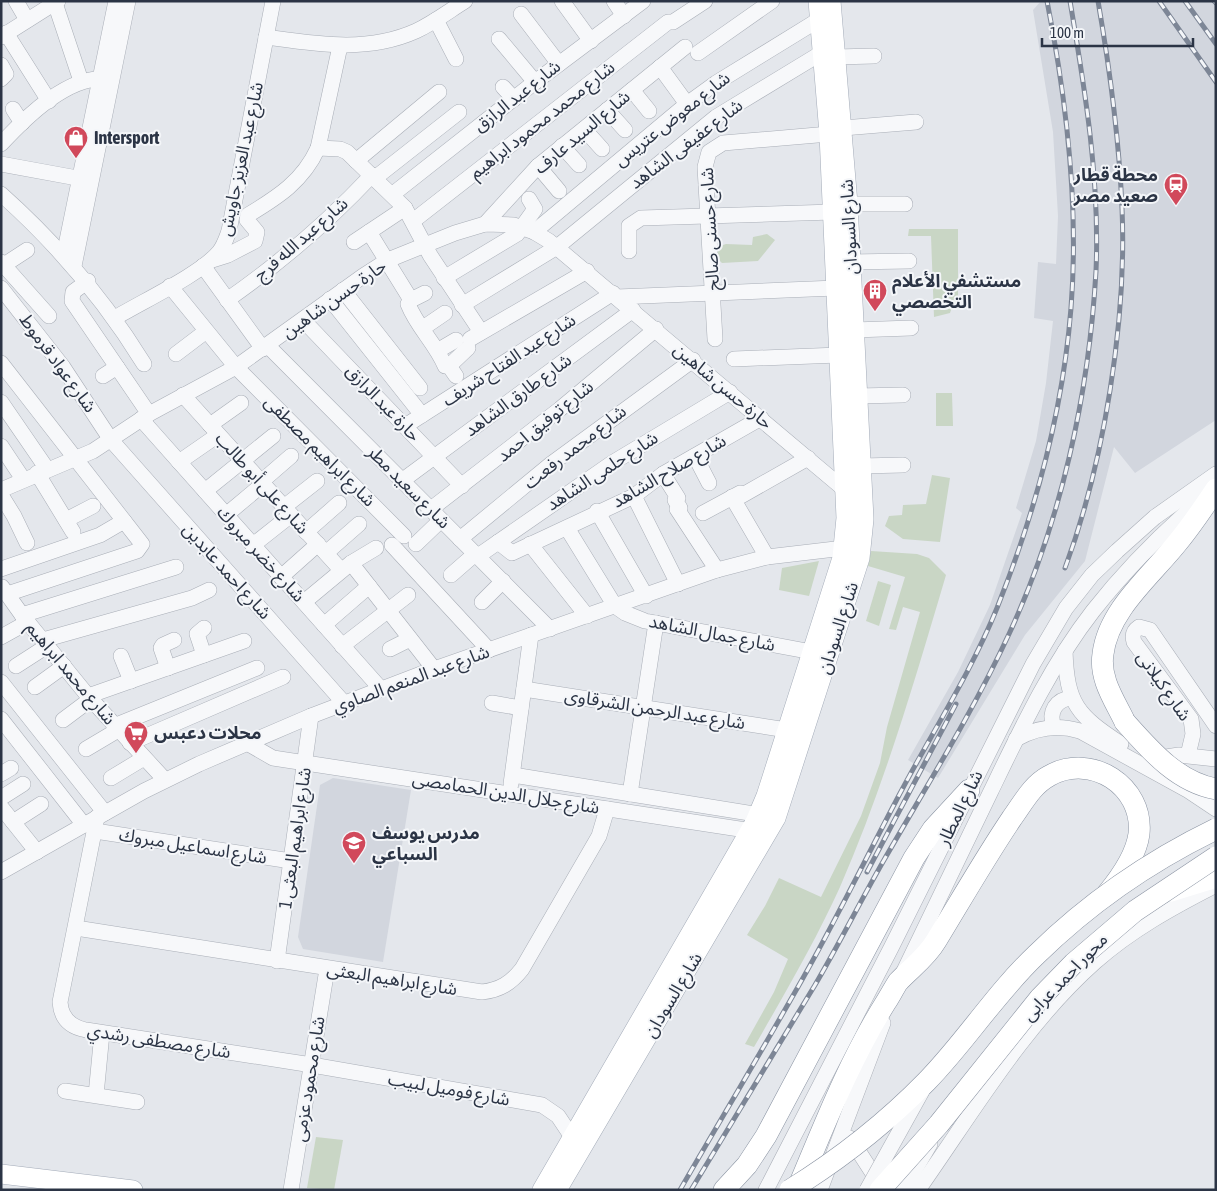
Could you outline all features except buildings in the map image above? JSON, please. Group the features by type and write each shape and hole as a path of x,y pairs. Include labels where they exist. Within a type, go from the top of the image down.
{"highway":[{"path":"1216,488 1178,542 1124,606 1112,625 1102,655 1104,678 1126,722 1152,752 1167,765 1193,782 1216,789"},
{"path":"797,1190 846,1075 898,982 915,968 929,951 984,860 1033,788 1056,772 1084,768 1102,772 1125,789 1135,805 1139,823 1135,851 1106,896"},
{"path":"724,1190 747,1165 766,1136 914,858 933,829 969,790"},
{"name":"محور احمد عرابى","path":"790,1190 854,1146 927,1081 986,1008 1036,954 1106,896 1156,862 1216,829"},
{"name":"محور احمد عرابى","path":"882,1190 939,1124 1024,1017 1057,980 1100,939 1156,896 1216,857"},
{"path":"1156,896 1215,883"}],"main road":[{"name":"شارع السودان","path":"829,55 831,1"},
{"name":"شارع السودان","path":"542,1190 572,1137 763,824 787,730 812,652 826,635 844,548 846,528 836,288 840,208 836,131 829,55 819,10"},
{"name":"شارع السودان","path":"557,1190 763,824 826,635 862,547 864,519 850,262 840,208"},
{"path":"1,1174 133,1190"}],"street":[{"path":"16,1 27,20"},
{"path":"106,78 116,1"},
{"path":"69,261 106,78 128,1"},
{"name":"شارع عبد العزيز جاويش","path":"115,318 207,263 225,242 229,231 273,1"},
{"path":"266,37 340,46 376,44 397,38 436,20 465,1"},
{"path":"562,1 590,41"},
{"path":"614,1 624,16"},
{"name":"شارع عبد الرازق","path":"393,194 514,98 644,1"},
{"name":"شارع محمد محمود ابراهيم","path":"354,242 369,232 409,215 668,22 705,1"},
{"name":"شارع السيد عارف","path":"485,224 538,166 660,67 692,50 772,1"},
{"path":"49,100 4,32 56,2 81,81"},
{"name":"شارع معوض عتريس","path":"444,278 518,234 529,230 687,104 819,10"},
{"path":"521,14 559,64"},
{"path":"436,20 456,59"},
{"path":"499,39 535,82"},
{"path":"207,263 228,256 255,241 257,232 247,220 248,215 290,188 311,163 318,148 340,46"},
{"path":"829,55 874,56"},
{"name":"شارع عفيفى الشاهد","path":"462,305 557,247 716,117 829,55"},
{"path":"1,65 6,74 1,79"},
{"path":"660,67 687,104"},
{"path":"1,144 22,122 49,100 81,81 106,78"},
{"path":"503,87 514,98"},
{"path":"632,90 650,111"},
{"path":"356,161 439,92"},
{"path":"13,109 22,122"},
{"path":"607,110 625,130"},
{"name":"شارع عبد الله فرج","path":"227,300 314,232 374,176 459,112"},
{"name":"شارع حسنى صالح","path":"715,339 706,159 715,146 723,143 916,122"},
{"path":"584,129 602,148"},
{"path":"562,146 579,165"},
{"path":"318,148 340,149 393,194 409,215 424,245 462,305 469,340 453,371 445,366 439,350 411,313 408,304 411,300 425,293"},
{"path":"1,164 85,179"},
{"path":"538,166 559,191"},
{"path":"1,194 88,282 115,318 144,364"},
{"path":"529,199 535,209 529,230"},
{"path":"629,251 627,231 636,220 905,204"},
{"name":"حارة حسن شاهين","path":"1,490 36,474 75,460 111,440 145,416 236,367 388,260 424,245 485,224 504,223 529,230 557,247 845,490"},
{"path":"369,232 411,300"},
{"path":"27,250 2,264 49,316"},
{"path":"850,262 909,261"},
{"name":"شارع سعيد مطر","path":"207,263 227,300 265,348 402,480 550,628"},
{"path":"439,350 469,340 587,271"},
{"name":"شارع خضر مبروك","path":"88,282 73,292 72,301 118,367 145,416 179,462 381,689"},
{"name":"شارع ابراهيم مصطفى","path":"170,286 236,367 410,540"},
{"name":"شارع عواد قرموط","path":"1,288 63,367 111,440"},
{"path":"615,295 836,288"},
{"path":"343,290 420,388"},
{"name":"شارع عبد الفتاح شريف","path":"405,426 615,295"},
{"path":"330,299 422,415"},
{"name":"شارع طارق الشاهد","path":"402,480 633,310"},
{"path":"422,328 445,313"},
{"name":"حارة عبد الرازق","path":"303,320 462,486"},
{"path":"854,330 911,328"},
{"name":"شارع توفيق احمد","path":"410,540 462,486 656,329"},
{"path":"176,354 206,332"},
{"path":"734,360 839,355"},
{"name":"شارع محمد رفعت","path":"460,539 551,464 693,360"},
{"path":"1,363 124,521 142,547 137,551 5,597"},
{"path":"103,376 118,367"},
{"name":"شارع حلمى الشاهد","path":"451,575 476,555 498,542 612,463 730,392"},
{"name":"شارع على أبو طالب","path":"183,395 322,549 369,586 434,669"},
{"path":"857,396 902,396"},
{"path":"1,402 36,474 70,526 93,506"},
{"path":"179,462 241,403"},
{"name":"شارع صلاح الشاهد","path":"498,542 512,553 567,528 598,511 634,496 663,474 764,421"},
{"path":"205,491 272,436"},
{"name":"شارع احمد عابدين","path":"111,440 344,703"},
{"path":"1,446 36,474"},
{"path":"226,515 291,456"},
{"path":"695,456 709,483"},
{"path":"703,513 740,493 741,496 808,458"},
{"path":"860,466 903,465"},
{"path":"663,474 678,498 675,500 680,508 677,510 717,570"},
{"name":"شارع المطار","path":"766,1190 878,974 1045,642 1066,608 1092,575 1155,517 1216,474"},
{"path":"253,545 317,481"},
{"name":"شارع المطار","path":"820,1190 898,982 1016,739 1066,651 1093,611 1124,575 1177,520 1216,488"},
{"path":"1,495 27,543"},
{"path":"634,496 678,584"},
{"path":"732,497 767,557"},
{"path":"306,532 339,503"},
{"path":"598,511 646,596"},
{"path":"1,569 100,535 124,521"},
{"path":"281,577 359,524"},
{"path":"567,528 615,606"},
{"path":"530,544 587,616"},
{"path":"392,545 488,650"},
{"path":"304,602 346,567 376,548"},
{"name":"شارع عبد المنعم الصاوي","path":"2,871 95,821 165,780 247,743 344,703 434,669 717,570 767,557 844,548"},
{"path":"1,638 25,619 176,567"},
{"path":"482,602 503,581"},
{"path":"324,625 369,586"},
{"path":"16,666 45,643 192,598 209,590"},
{"path":"342,646 408,595"},
{"name":"شارع محمد ابراهيم","path":"5,597 116,728 165,780"},
{"name":"شارع جمال الشاهد","path":"615,606 635,618 656,623 812,652"},
{"path":"630,794 656,623"},
{"name":"شارع كيلانى","path":"1188,755 1193,734 1191,719 1134,642 1132,636 1134,631 1142,627 1150,630 1216,726"},
{"path":"204,628 197,634 204,655"},
{"path":"510,793 531,635"},
{"path":"390,649 410,639"},
{"path":"168,668 161,648 163,645 174,640"},
{"path":"64,720 89,697 244,641"},
{"path":"1066,651 1068,685 1072,698 1078,710 1088,720 1140,755 1152,759 1188,755 1216,759"},
{"path":"121,656 131,681"},
{"path":"35,687 64,666"},
{"path":"86,749 116,728 257,668"},
{"path":"130,743 283,677"},
{"path":"1,682 95,821"},
{"name":"شارع عبد الرحمن الشرقاوى","path":"524,689 787,730"},
{"path":"1054,727 1051,717 1054,707 1062,700 1072,698"},
{"path":"492,704 521,708"},
{"name":"شارع ابراهيم البعثى 1","path":"277,961 311,716"},
{"path":"1,719 95,821"},
{"path":"1016,739 1035,730 1054,727 1080,731 1216,809"},
{"name":"شارع جلال الدين الحمامصى","path":"247,743 255,750 273,758 672,818 763,824"},
{"path":"111,778 144,758"},
{"name":"شارع جلال الدين الحمامصى","path":"513,775 676,802 763,824"},
{"path":"1,798 23,784"},
{"path":"672,818 676,802"},
{"path":"13,822 41,804"},
{"path":"1,807 37,852"},
{"name":"شارع ابراهيم البعثى","path":"76,928 482,992 505,986 522,969 599,836 607,809"},
{"name":"شارع اسماعيل مبروك","path":"95,821 291,861"},
{"name":"شارع مصطفى رشدي","path":"95,821 76,928 60,1002 63,1016 73,1026 102,1033 312,1065"},
{"path":"918,1190 1039,1020 1071,985 1102,956 1136,930 1215,883"},
{"name":"شارع محمود عزمى","path":"291,1190 327,969"},
{"path":"96,1095 102,1033"},
{"name":"شارع فوميل لبيب","path":"312,1065 542,1105 558,1116 572,1137"},
{"name":"محور احمد عرابى","path":"866,1190 927,1081"},
{"path":"65,1090 137,1102"},
{"name":"محور احمد عرابى","path":"903,1190 939,1124"},
{"path":"843,1126 882,1190"}],"shaded area":[{"path":"1041,1 1216,1 1216,420 1135,473 1114,447 1085,561 1025,635 938,778 908,760 958,672 990,605 1022,513 1016,508 1036,441 1046,383 1053,321 1034,318 1038,262 1056,264 1058,216 1053,132 1033,10"},
{"name":"مدرس يوسف السباعي","path":"333,778 411,790 383,962 303,949 298,937 320,785"}],"green space":[{"path":"909,229 958,229 958,306 952,307 950,313 934,317 931,236 908,236"},
{"path":"767,234 775,240 758,261 722,263 715,256 717,247 726,244 752,245 753,237"},
{"path":"936,393 952,393 953,426 936,426"},
{"path":"932,475 950,478 940,542 903,539 885,526 889,516 902,515 903,505 926,504"},
{"path":"871,551 917,554 929,558 946,575 885,772 856,849 820,928 754,1047 745,1044 774,992 788,959 747,935 779,878 821,897 861,816 880,763 887,727 920,612 903,607 896,630 889,629 905,577 868,566"},
{"path":"819,561 809,596 779,590 782,568"},
{"path":"878,581 891,585 879,626 866,621"},
{"path":"316,1137 343,1140 334,1190 307,1188"}],"railway":[{"path":"680,1190 815,956 909,777 949,706 997,608 1035,498 1054,423 1061,385 1071,308 1073,270 1070,154 1060,77 1047,1"},
{"path":"691,1190 815,985 884,860 965,720 1009,634 1044,547 1058,502 1079,410 1087,364 1096,271 1096,203 1090,135 1070,1"},
{"path":"1065,568 1079,527 1101,437 1110,391 1121,297 1123,251 1119,156 1110,78 1098,1"},
{"path":"1159,1 1216,82"},
{"path":"1185,1 1216,44"},
{"path":"867,872 956,704"}],"place":[{"name":"Intersport","path":"76,159"},
{"name":"محطة قطار صعيد مصر","path":"1176,206"},
{"name":"مستشفي الأعلام التخصصي","path":"875,312"},
{"name":"محلات دعبس","path":"136,754"},
{"name":"مدرس يوسف السباعي","path":"354,864"}]}
